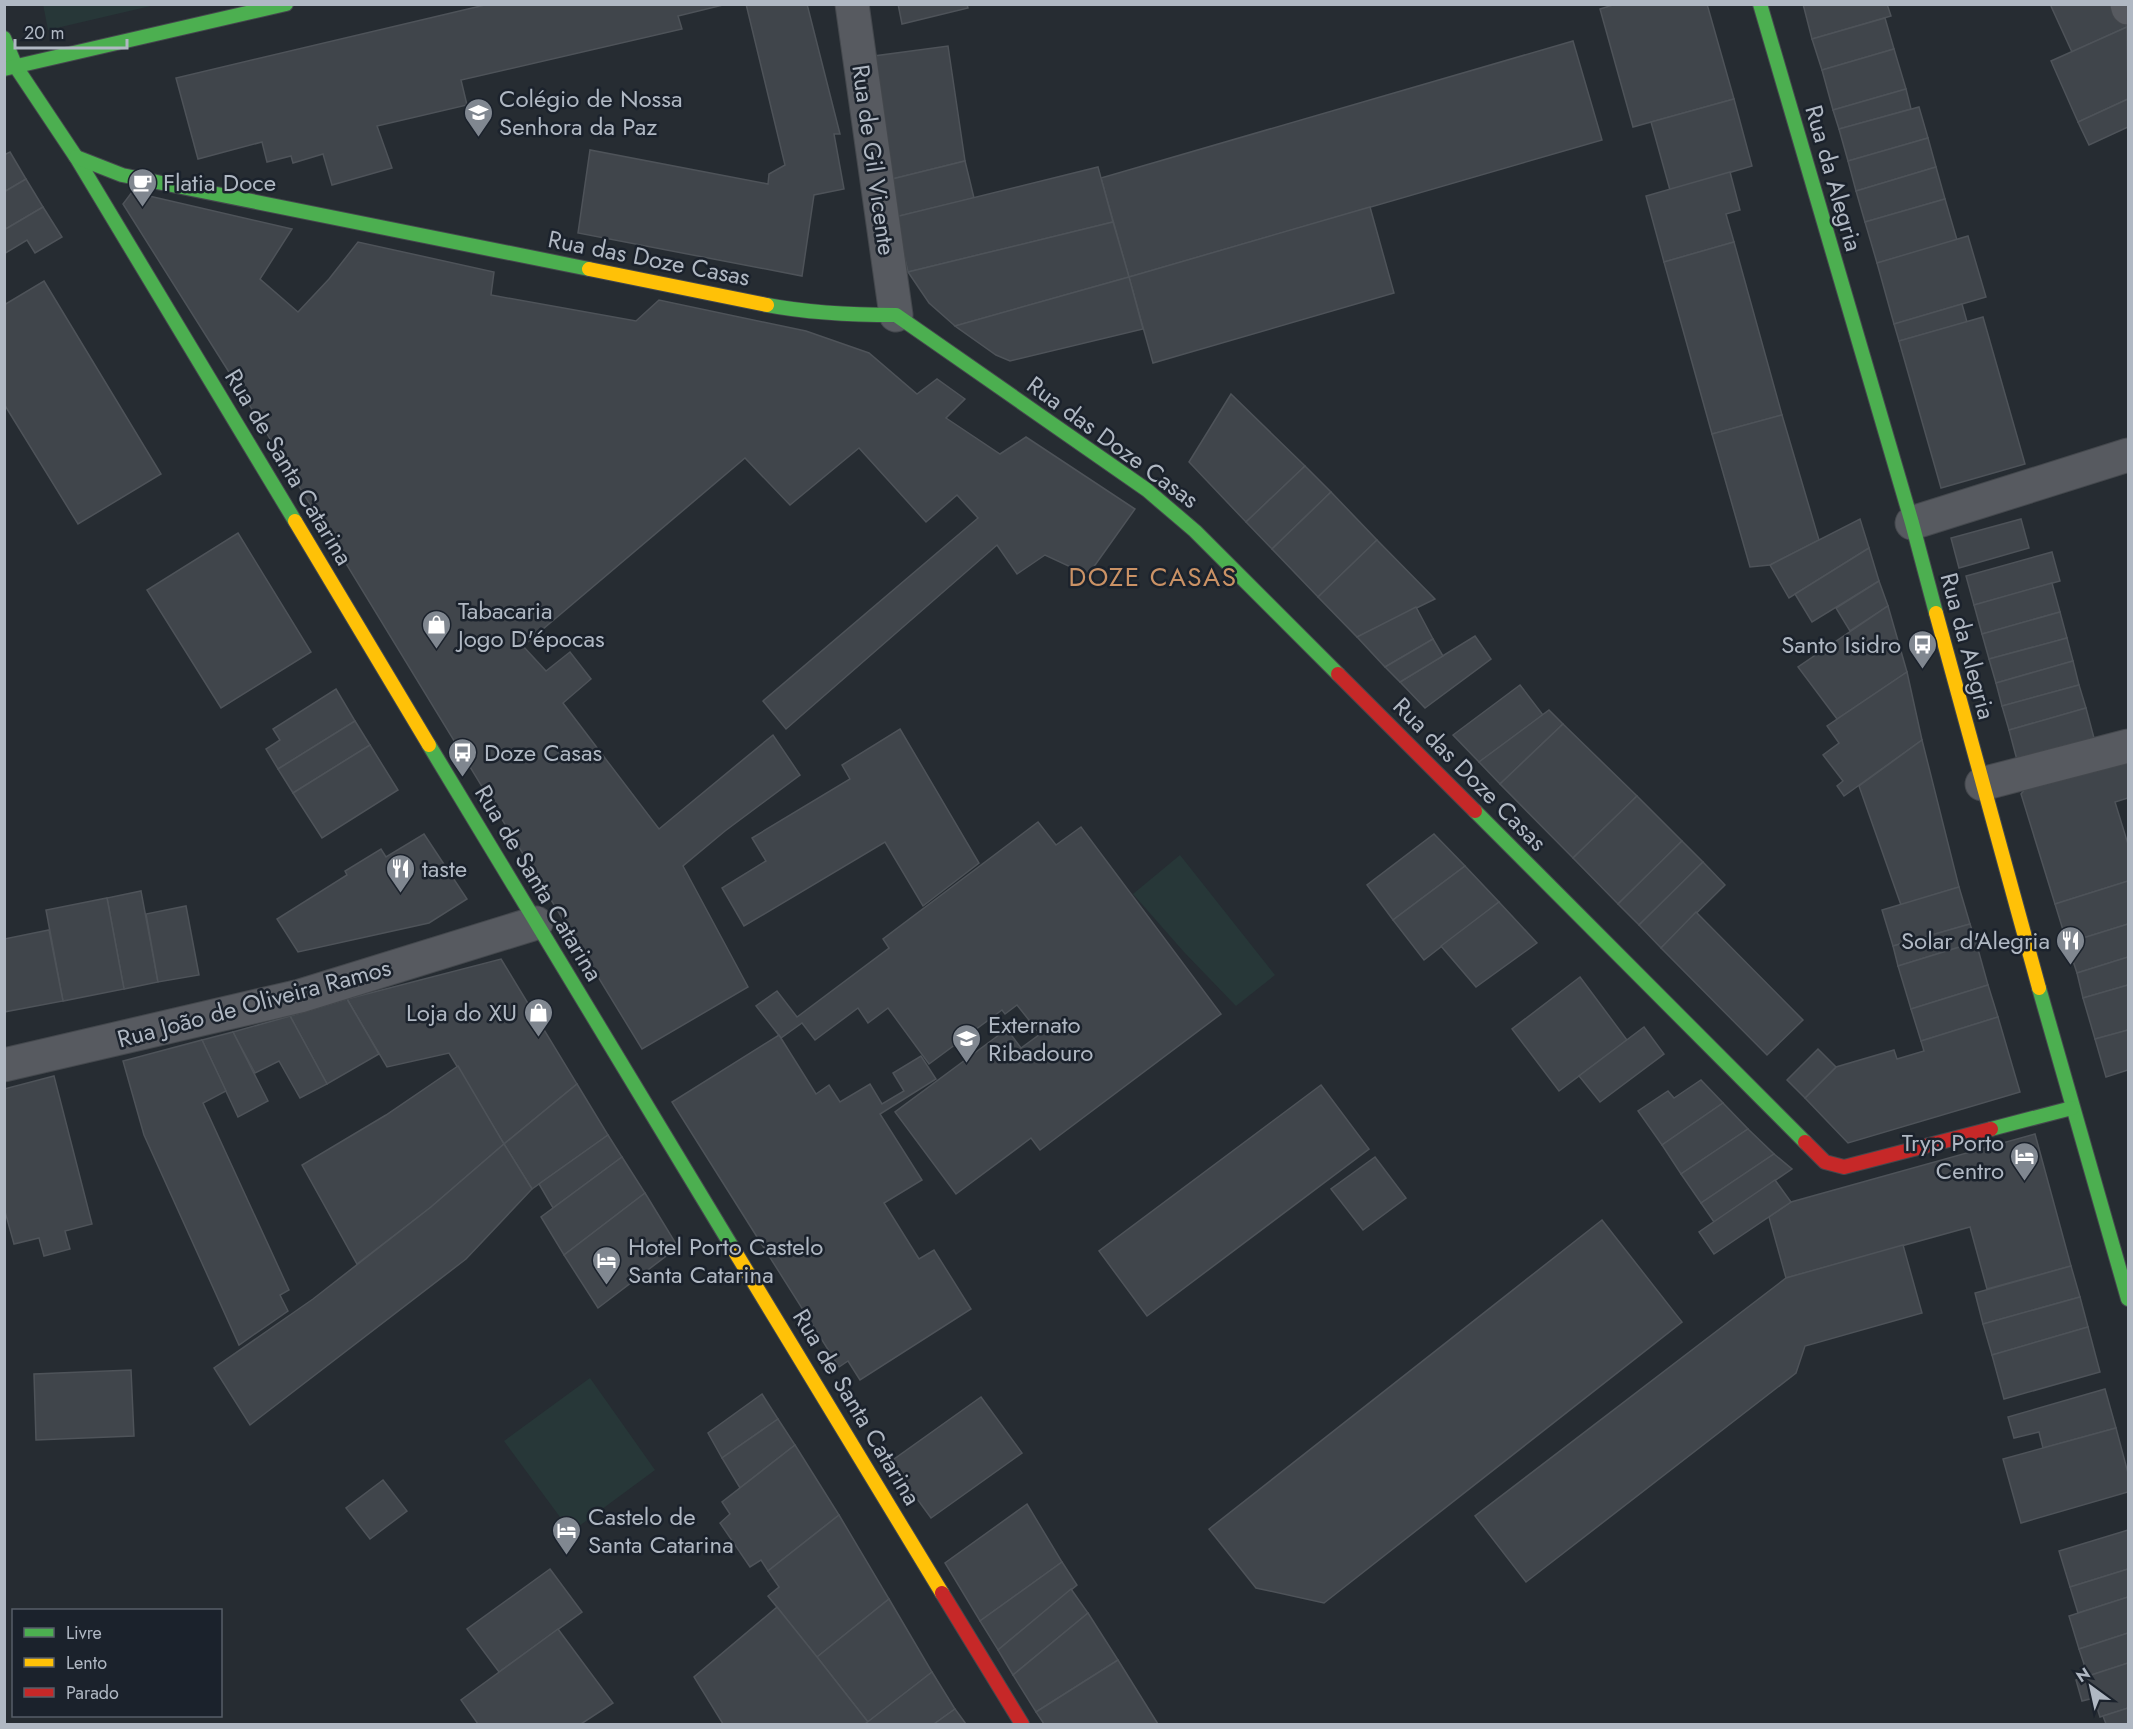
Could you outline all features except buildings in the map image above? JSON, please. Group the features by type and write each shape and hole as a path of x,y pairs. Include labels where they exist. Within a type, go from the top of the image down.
{"main road":[{"path":"10,68 286,4"},
{"name":"Rua da Alegria","path":"1760,4 1912,523 2072,1108 2128,1299"},
{"name":"Rua de Santa Catarina","path":"4,38 10,68 76,157 536,923 1022,1725"},
{"name":"Rua das Doze Casas","path":"76,157 122,175 793,310 896,315 1147,490 1196,531 1825,1162 1844,1167 2072,1108"}],"street":[{"name":"Rua de Gil Vicente","path":"852,4 896,315"},
{"path":"1912,523 2128,455"},
{"path":"1982,784 2128,746"},
{"name":"Rua João de Oliveira Ramos","path":"4,1065 300,996 536,923"}],"shaded area":[{"path":"43,4 155,4 155,5 48,30"},
{"path":"1180,855 1275,975 1236,1006 1133,894"},
{"path":"590,1378 655,1470 571,1532 504,1441"}],"traffic: fast":[{"path":"4,69 286,4"},
{"path":"1760,4 1912,523 1936,613"},
{"path":"4,38 16,67 76,157 295,521"},
{"path":"76,157 122,175 589,269"},
{"path":"767,305 831,313 896,315 1147,490 1195,531 1338,674"},
{"path":"429,745 734,1250"},
{"path":"1475,811 1805,1142"},
{"path":"2039,988 2128,1299"},
{"path":"1991,1129 2072,1108"}],"traffic: slow":[{"path":"589,269 767,305"},
{"path":"295,521 429,745"},
{"path":"1936,613 2039,988"},
{"path":"734,1250 942,1593"}],"traffic: jam":[{"path":"1338,674 1475,811"},
{"path":"1805,1142 1825,1162 1844,1167 1991,1129"},
{"path":"942,1593 1022,1724"}],"place":[{"name":"Colégio de Nossa Senhora da Paz","path":"478,138"},
{"name":"Flatia Doce","path":"142,208"},
{"name":"Tabacaria Jogo D'épocas","path":"437,650"},
{"name":"Santo Isidro","path":"1922,670"},
{"name":"Doze Casas","path":"463,778"},
{"name":"taste","path":"401,894"},
{"name":"Solar d'Alegria","path":"2071,966"},
{"name":"Loja do XU","path":"538,1038"},
{"name":"Externato Ribadouro","path":"967,1064"},
{"name":"Tryp Porto Centro","path":"2025,1182"},
{"name":"Hotel Porto Castelo Santa Catarina","path":"607,1286"},
{"name":"Castelo de Santa Catarina","path":"567,1556"}],"district":[{"name":"DOZE CASAS","path":"1153,577"}]}
